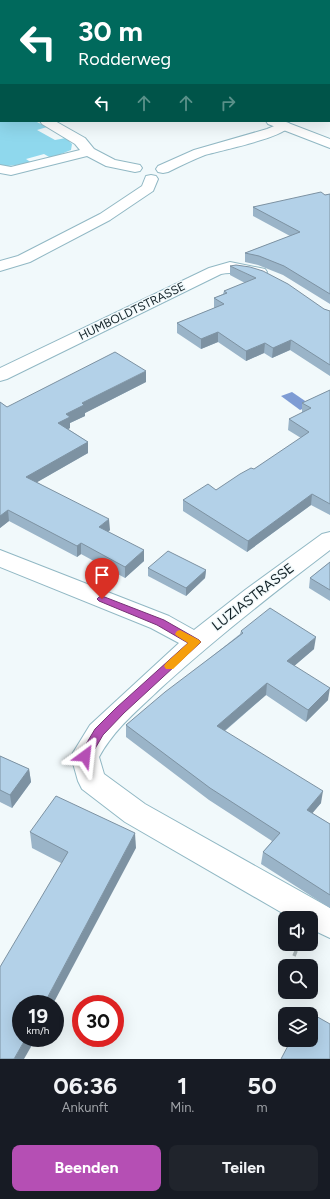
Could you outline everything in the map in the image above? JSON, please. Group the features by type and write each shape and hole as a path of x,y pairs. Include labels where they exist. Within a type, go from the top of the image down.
{"street":[{"path":"48,122 80,141 89,152 111,163 150,169 272,132 284,126"},
{"path":"274,122 330,144"},
{"path":"0,168 11,171 89,152"},
{"path":"0,266 24,259 105,217 148,188 150,169"},
{"name":"HUMBOLDTSTRASSE","path":"0,375 215,272 230,267 248,269 272,276"},
{"name":"LUZIASTRASSE","path":"330,539 253,596 196,642 120,710 99,732 85,756 92,780 135,812 330,924"},
{"path":"0,558 160,622 196,642"}],"path":[{"path":"294,956 296,951"}],"shaded area":[{"path":"0,122 37,122 47,127 37,130 55,140 66,138 72,144 71,150 51,158 44,154 26,159 32,163 0,167"},
{"path":"292,392 311,405 300,410 281,396"}],"building":[{"path":"321,192 325,195 330,194 330,294 284,266 259,256 245,253 300,232 253,207"},
{"path":"236,265 263,271 288,284 324,309 330,311 330,365 291,340 273,348 265,343 246,351 218,332 201,339 177,323 224,304 214,298 227,293 224,291 256,278 230,266"},
{"path":"115,352 146,371 82,403 84,405 66,414 70,417 58,423 88,442 26,477 109,519 99,527 144,550 125,567 81,543 77,546 8,510 0,516 0,402 7,407"},
{"path":"330,390 330,504 312,494 248,541 183,500 208,484 216,490 240,474 251,468 254,469 309,432 289,419 311,408 302,403"},
{"path":"168,551 206,570 186,588 148,568"},
{"path":"330,562 330,590 310,578"},
{"path":"270,608 316,637 287,661 330,688 308,710 267,683 217,726 323,791 307,810 330,824 330,895 263,852 280,833 210,788 126,725 165,692 243,633 241,631"},
{"path":"0,756 29,769 10,795 0,790"},
{"path":"56,796 135,833 49,995 12,995 12,1047 21,1047 14,1059 0,1059 0,967 68,852 30,832"},
{"path":"318,1017 330,1024 330,1059 281,1059 287,1047 318,1047"}],"slow traffic":[{"path":"169,666 196,642 180,634"}],"route":[{"path":"85,756 99,732 120,710 196,642 160,622 102,599"}]}
